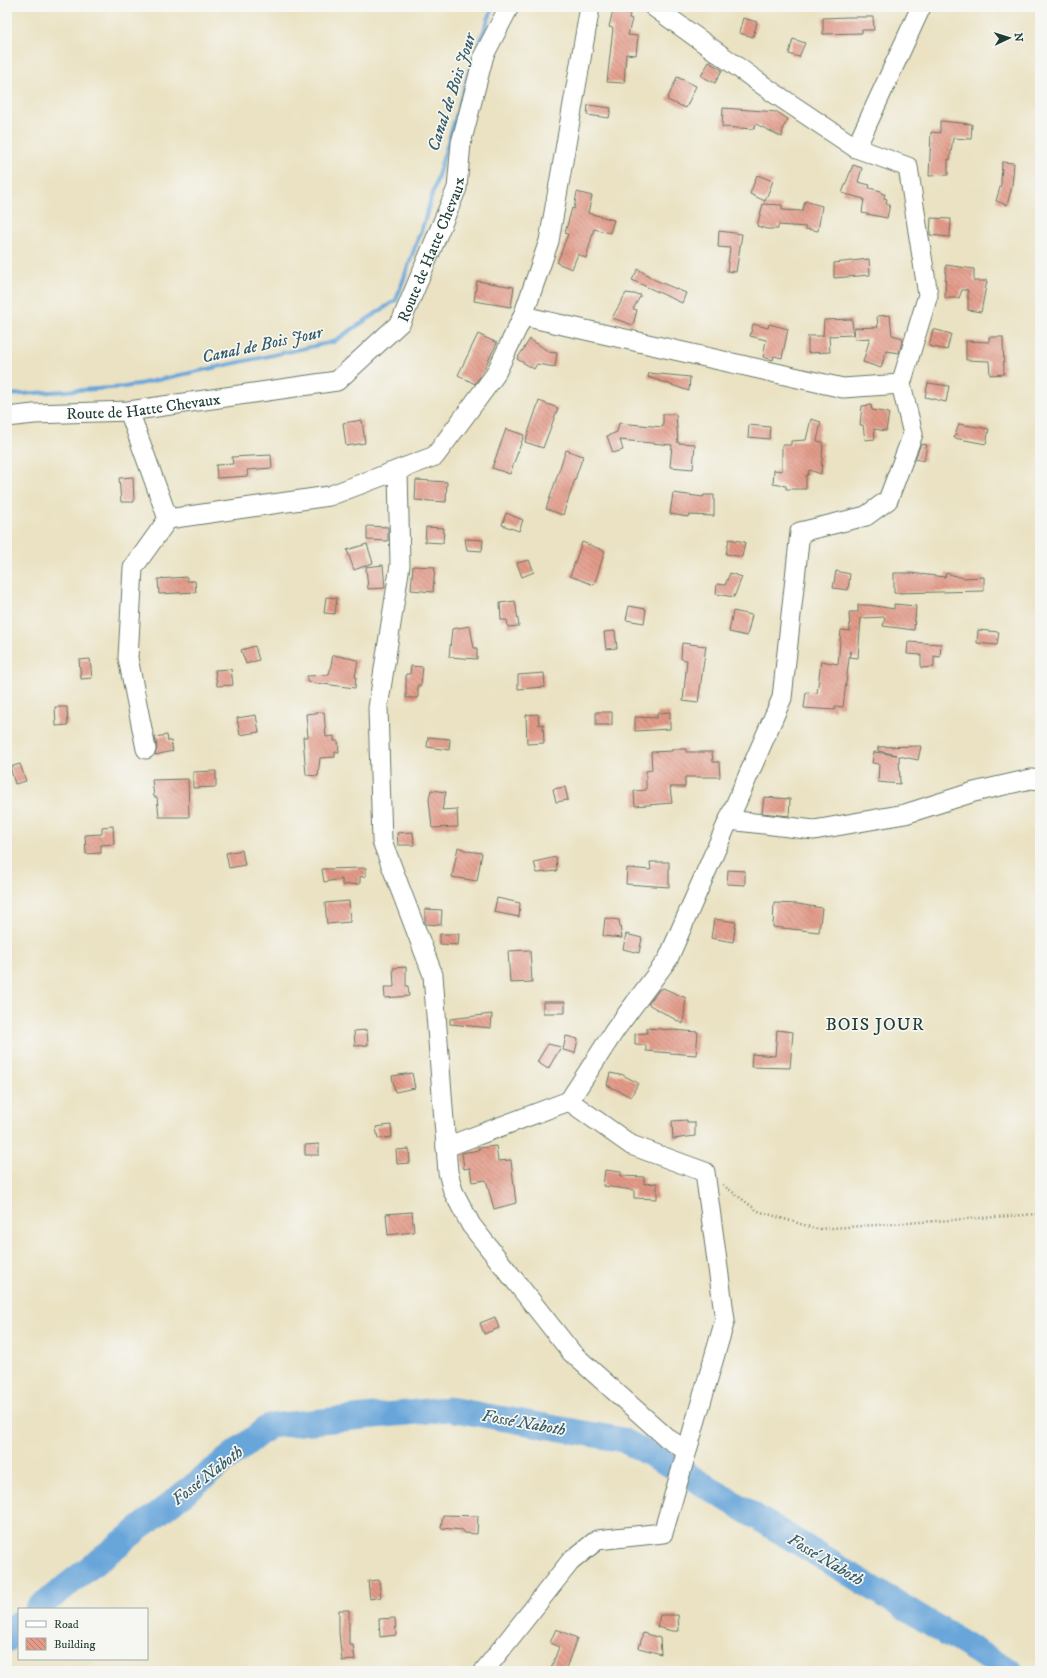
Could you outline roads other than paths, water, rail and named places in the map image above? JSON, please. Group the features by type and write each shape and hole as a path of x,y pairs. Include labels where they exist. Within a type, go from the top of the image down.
{"street":[{"name":"Route de Hatte Chevaux","path":"7,418 34,414 129,411 337,381 401,322 457,188 461,143 484,55 509,7"},
{"path":"146,749 128,658 133,568 168,519 329,496 435,456 495,375 523,316 549,241 590,7"},
{"path":"446,1147 569,1101 615,1030 668,958 782,698 800,532 866,516 888,500 913,434 901,384 928,295 908,168 856,148 771,91 654,7"},
{"path":"856,148 921,7"},
{"path":"523,316 843,388 901,384"},
{"path":"129,411 168,519"},
{"path":"398,470 400,565 378,708 382,841 433,975 448,1172 453,1191 471,1225 572,1353 667,1438 687,1451"},
{"path":"729,820 814,830 905,814 974,792 1031,778 1040,780"},
{"path":"484,1671 570,1562 597,1540 663,1533 725,1320 705,1172 631,1145 569,1101"}],"waterway":[{"name":"Canal de Bois Jour","path":"477,49 493,7"},
{"name":"Canal de Bois Jour","path":"7,395 125,387 333,342 396,300 424,222 474,56"},
{"name":"Fossé Naboth","path":"38,1608 269,1426 449,1409 623,1440 681,1471 1011,1671"},
{"name":"Fossé Naboth","path":"7,1640 13,1627 18,1624"}],"district":[{"name":"BOIS JOUR","path":"875,1024"}]}
